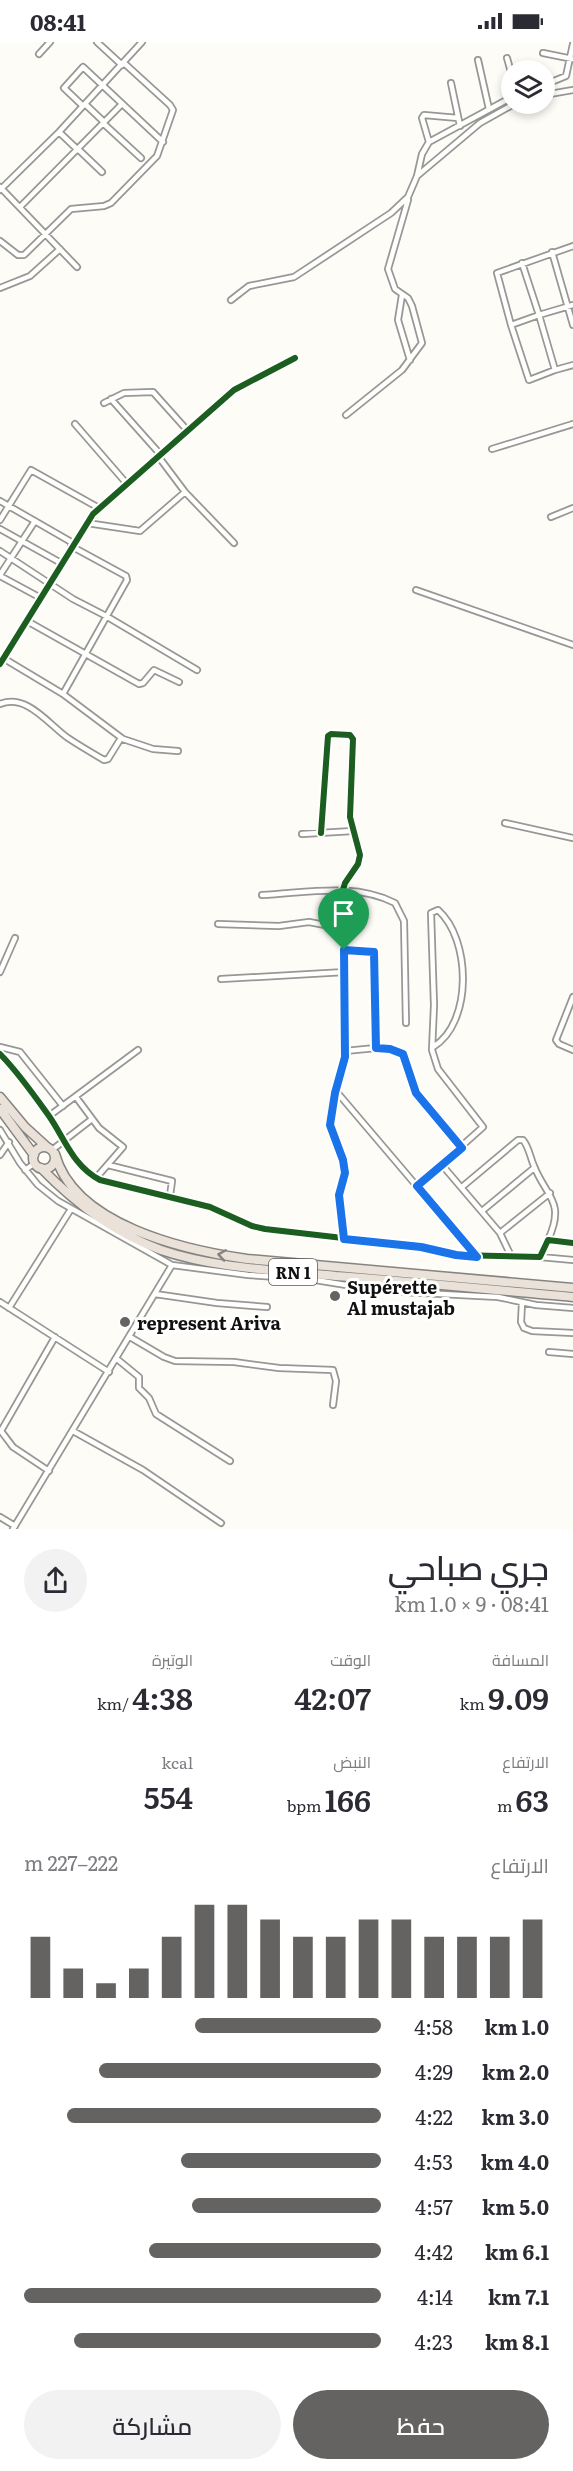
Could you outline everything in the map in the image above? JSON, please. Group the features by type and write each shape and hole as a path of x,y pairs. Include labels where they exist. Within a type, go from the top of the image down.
{"highway":[{"name":"RN 1","path":"0,1096 25,1127 51,1150 59,1169 71,1185 102,1211 150,1236 194,1250 247,1259 573,1288"},
{"name":"RN 1","path":"0,1109 37,1162 62,1190 109,1225 150,1245 182,1256 243,1267 573,1297"},
{"path":"40,1148 51,1150 55,1161 51,1166 37,1162 40,1148"}],"street":[{"path":"39,54 50,42"},
{"path":"0,242 21,256 33,248 71,209 104,206 111,203 146,170 157,156 172,115 170,105 96,42"},
{"path":"77,267 0,188 59,132 142,42"},
{"path":"555,80 566,76 573,44"},
{"path":"543,53 571,59"},
{"path":"478,60 489,109"},
{"path":"141,158 64,88 80,69 86,68 163,142"},
{"path":"451,83 460,126"},
{"path":"555,93 573,90"},
{"path":"346,415 402,370 422,342 412,306 408,298 393,286 388,269 422,154 429,142 501,103"},
{"path":"20,207 122,104"},
{"path":"417,176 480,123 501,111"},
{"path":"429,142 422,118 424,115 458,118"},
{"path":"59,132 102,172"},
{"path":"231,300 249,286 294,277 384,218 408,197"},
{"path":"573,246 497,273 527,379 530,380 573,365"},
{"path":"0,288 30,276 60,249"},
{"path":"552,252 570,306 573,325"},
{"path":"522,263 555,370"},
{"path":"402,295 398,320 410,360"},
{"path":"511,325 570,306"},
{"path":"3,659 72,544 99,508 234,390 295,357"},
{"path":"104,403 124,393 153,392 187,430"},
{"path":"111,399 159,455 185,492 234,543"},
{"path":"75,424 127,484"},
{"path":"492,449 572,424 573,432"},
{"path":"0,520 31,470 99,508"},
{"path":"87,523 140,531 185,492"},
{"path":"0,501 126,577 127,582 63,694"},
{"path":"551,517 573,508"},
{"path":"35,521 0,576 39,597"},
{"path":"0,529 61,563"},
{"path":"0,551 73,599 197,670"},
{"path":"416,590 573,645"},
{"path":"27,621 139,684 143,683 154,670 179,682"},
{"path":"0,651 3,659 63,694 121,738 153,749 178,751"},
{"path":"0,704 12,701 28,707 65,736 104,760 108,759 121,738"},
{"path":"321,833 324,763 328,736 331,734 350,735 352,739 350,817 360,850 360,860 343,889 345,1051 330,1125 343,1160 345,1173 339,1195 344,1239"},
{"path":"505,823 573,838"},
{"path":"302,834 353,831"},
{"path":"262,895 343,889 379,896 395,903 404,921 406,1023"},
{"path":"417,1186 481,1131 483,1124 438,1069 434,1058 433,1047 434,988 431,913 438,909 448,920 458,942 461,996 453,1027 448,1035 433,1047"},
{"path":"218,924 279,926 309,922 343,926"},
{"path":"0,972 15,938"},
{"path":"344,950 374,952 376,1048"},
{"path":"221,979 345,972"},
{"path":"573,997 556,1040 559,1044 573,1050"},
{"path":"0,1047 20,1052 63,1106"},
{"path":"345,1051 376,1048 390,1049 403,1054 416,1093 462,1148"},
{"path":"49,1116 138,1050"},
{"path":"0,1054 49,1116 72,1156 96,1178 220,1210 252,1226 421,1247 456,1255 573,1260"},
{"path":"336,1091 477,1257"},
{"path":"76,1097 107,1136 123,1148 96,1178"},
{"path":"51,1150 92,1119"},
{"path":"0,1130 25,1170 38,1185 71,1209 172,1265 309,1280 382,1291 498,1297 522,1303 573,1308"},
{"path":"462,1187 518,1140 522,1140 527,1145 534,1168 550,1193 555,1218 540,1257"},
{"path":"0,1155 9,1142"},
{"path":"25,1170 37,1162"},
{"path":"108,1165 172,1181 170,1196"},
{"path":"442,1165 500,1233 511,1256"},
{"path":"482,1211 534,1168"},
{"path":"500,1233 550,1193"},
{"path":"9,1308 71,1209"},
{"path":"548,1240 573,1243"},
{"path":"0,1517 14,1527 172,1265"},
{"path":"155,1294 267,1307"},
{"path":"0,1302 109,1372"},
{"path":"522,1303 521,1322 524,1328 532,1331 573,1333"},
{"path":"49,1471 13,1447 1,1431 55,1336"},
{"path":"130,1336 164,1357 175,1361 224,1361 279,1368 333,1370 336,1381 333,1405"},
{"path":"549,1352 573,1354"},
{"path":"117,1359 137,1375 139,1388 149,1398 156,1414 230,1461"},
{"path":"73,1431 143,1470 221,1523"}],"cycle path":[{"path":"0,664 93,514 234,390 295,358"},
{"path":"321,833 328,736 331,734 350,735 353,739 350,817 360,855 358,864 345,883 342,893 345,1057 335,1093 330,1125 343,1160 345,1173 339,1195 344,1239"},
{"path":"0,1054 38,1100 76,1160 100,1180 210,1207 252,1226 265,1229 421,1247 456,1255 540,1257 548,1240 573,1243"}],"place":[{"name":"Supérette Al mustajab","path":"335,1296"},
{"name":"represent Ariva","path":"125,1322"}],"route":[{"path":"344,950 374,951 376,1048 390,1049 403,1054 416,1093 462,1148 417,1186 444,1215 477,1257 421,1247 344,1239 339,1195 345,1173 343,1160 330,1125 335,1093 345,1057 344,950"}]}
